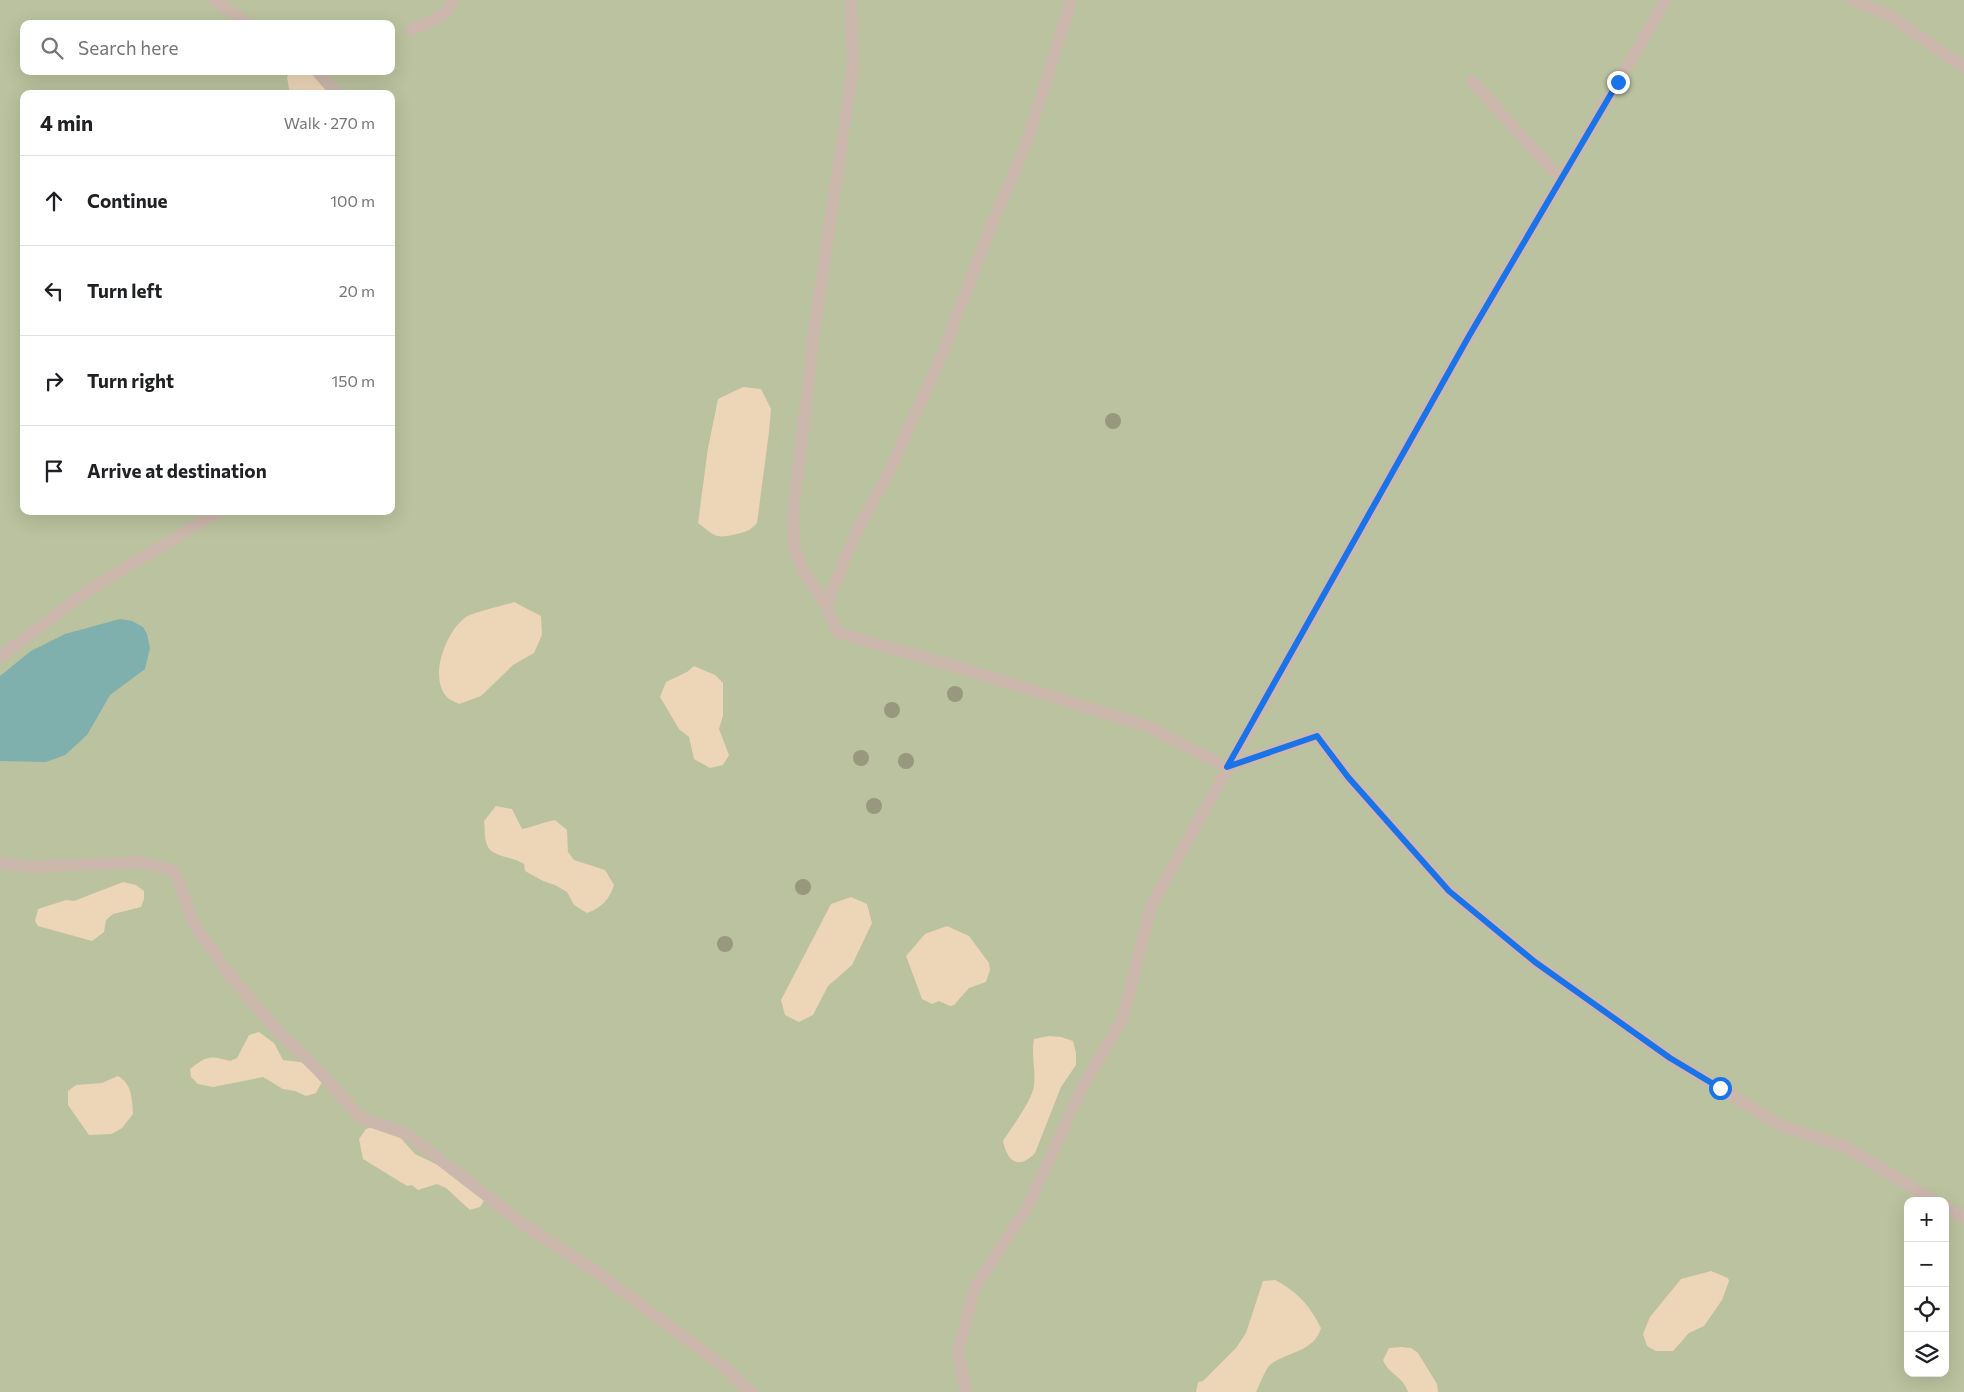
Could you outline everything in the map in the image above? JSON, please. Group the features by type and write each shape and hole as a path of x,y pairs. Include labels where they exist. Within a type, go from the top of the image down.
{"lane":[{"path":"215,0 242,20"},
{"path":"412,30 446,12 452,0"},
{"path":"851,0 852,67 814,332 793,516 794,546 803,571 826,605 838,632 1147,726 1227,767 1317,736 1348,777 1449,891 1535,962 1670,1058 1782,1126 1846,1147 1928,1197"},
{"path":"826,605 856,533 890,470 945,348 989,230 1026,145 1070,0"},
{"path":"966,1392 958,1352 975,1287 1027,1208 1083,1086 1124,1018 1151,906 1469,336 1666,0"},
{"path":"1852,0 1887,14 1964,67"},
{"path":"321,75 334,90"},
{"path":"326,81 329,90"},
{"path":"1472,81 1561,179"},
{"path":"0,657 90,589 213,515"},
{"path":"0,863 32,867 142,862 175,871 194,924 232,978 276,1029 319,1070 361,1118 407,1134 526,1226 598,1273 724,1366 741,1384 752,1392"},
{"path":"1949,1209 1964,1218"}],"green space":[{"path":"0,0 1964,0 1964,1392 0,1392"}],"sand":[{"path":"288,75 323,75 329,82 338,86 338,90 289,90"},
{"path":"743,387 761,389 771,409 757,523 746,531 730,536 716,536 698,523 708,448 718,399"},
{"path":"514,602 541,616 542,635 534,653 513,665 481,696 459,704 449,699 441,687 439,677 442,654 452,632 466,617"},
{"path":"694,666 715,675 723,683 723,716 719,729 729,755 723,765 710,768 694,759 689,737 679,729 660,697 666,682 687,672"},
{"path":"496,806 512,809 522,829 555,820 567,830 568,852 574,860 605,870 614,885 610,895 597,908 587,913 574,905 567,892 525,871 524,864 493,852 485,839 484,821"},
{"path":"123,882 136,885 144,891 141,907 113,914 106,920 104,932 92,941 38,926 35,921 38,909 66,900 74,901"},
{"path":"851,897 867,904 872,923 852,965 828,986 813,1015 799,1022 785,1015 781,1000 831,904"},
{"path":"947,926 969,936 989,963 990,970 986,982 969,988 954,1005 950,1006 939,1001 932,1004 922,999 906,956 925,934"},
{"path":"259,1032 274,1043 283,1060 315,1064 323,1080 316,1093 306,1096 295,1091 283,1089 263,1077 213,1087 198,1084 191,1077 190,1069 200,1061 213,1057 230,1061 237,1058 249,1035"},
{"path":"1049,1036 1073,1041 1076,1065 1061,1087 1035,1153 1024,1161 1014,1161 1007,1154 1003,1141 1021,1114 1034,1086 1034,1039"},
{"path":"118,1076 129,1087 132,1097 133,1114 122,1128 112,1134 89,1135 68,1105 68,1091 76,1085 102,1083"},
{"path":"376,1126 397,1134 415,1154 480,1185 485,1199 480,1207 470,1210 446,1188 437,1184 418,1190 412,1185 407,1186 363,1159 359,1139 366,1129"},
{"path":"1711,1271 1728,1278 1729,1281 1722,1300 1704,1326 1689,1333 1673,1351 1656,1351 1647,1346 1643,1334 1650,1317 1681,1279"},
{"path":"1275,1280 1290,1289 1308,1306 1321,1328 1318,1336 1307,1347 1271,1364 1256,1392 1196,1392 1198,1382 1203,1381 1236,1348 1246,1333 1263,1281"},
{"path":"1389,1348 1411,1348 1418,1353 1437,1384 1438,1392 1408,1392 1403,1382 1389,1369 1383,1360"}],"water":[{"path":"120,619 132,621 143,627 147,634 150,648 145,669 110,695 87,735 65,755 46,762 0,761 0,676 31,651 65,634"}],"route":[{"path":"1618,82 1469,336 1227,767 1317,736 1348,777 1449,891 1535,962 1670,1058 1720,1088"}]}
